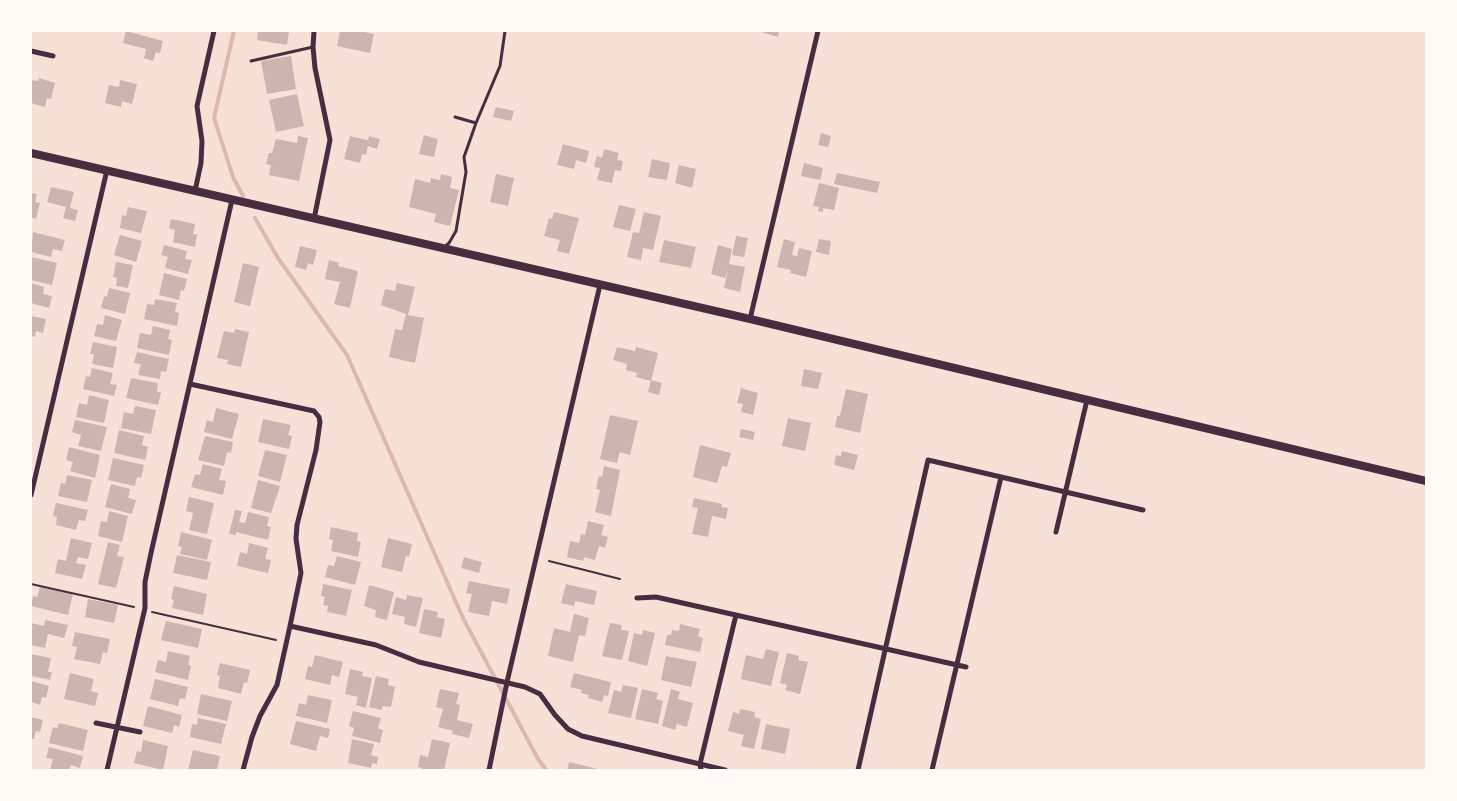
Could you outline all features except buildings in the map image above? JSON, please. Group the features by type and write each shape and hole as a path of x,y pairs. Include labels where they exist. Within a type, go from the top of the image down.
{"street":[{"path":"195,191 201,163 202,141 197,106 214,31"},
{"path":"314,31 315,68 330,140 314,218"},
{"path":"750,319 818,31"},
{"path":"31,51 54,56"},
{"path":"31,153 750,319 1426,481"},
{"path":"31,495 107,170"},
{"path":"107,770 145,608 145,582 151,553 232,200"},
{"path":"489,770 507,682 600,285"},
{"path":"190,384 314,411 318,414 320,422 316,450 298,525 296,539 301,573 290,626 277,684 260,716 243,770"},
{"path":"1056,532 1087,400"},
{"path":"858,770 928,460 1143,510"},
{"path":"932,770 1001,477"},
{"path":"637,598 656,597 966,667"},
{"path":"701,767 736,615"},
{"path":"290,626 376,645 419,662 525,686 540,694 555,716 568,729 582,736 701,767 725,770"},
{"path":"96,722 140,732"}],"lane":[{"path":"443,248 456,230 466,172 464,157 500,66 505,31"},
{"path":"251,61 313,47"},
{"path":"455,117 476,123"}],"path":[{"path":"549,561 620,579"},
{"path":"31,584 134,607"},
{"path":"151,611 276,640"}],"waterway":[{"path":"234,31 214,118 233,177 243,196"},
{"path":"255,218 278,258 347,355 463,618 538,759 546,770"}]}
